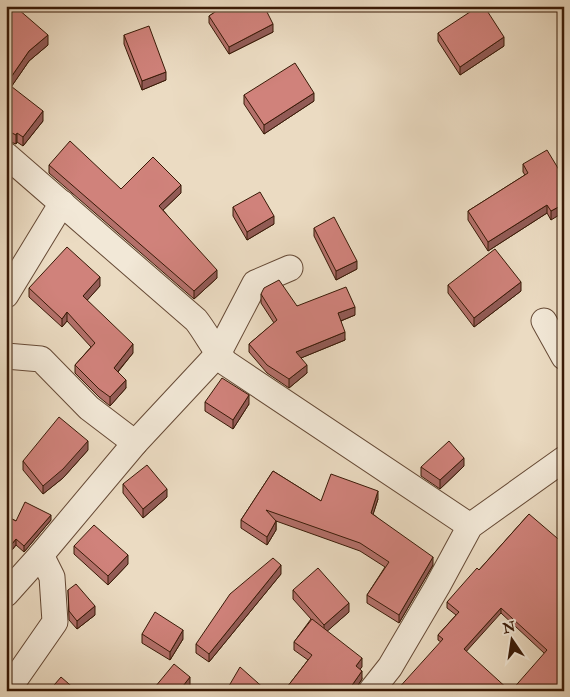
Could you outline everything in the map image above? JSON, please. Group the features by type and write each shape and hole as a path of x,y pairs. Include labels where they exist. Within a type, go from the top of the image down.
{"street":[{"path":"6,155 196,320 226,363 470,526"},
{"path":"6,296 62,203"},
{"path":"6,594 135,443 218,354 254,283 290,268"},
{"path":"544,321 564,357"},
{"path":"6,356 41,358 89,408 135,443"},
{"path":"370,691 390,667 470,526 564,459"},
{"path":"7,691 55,622 52,577 41,555"}],"building":[{"path":"224,6 264,6 273,24 229,47 209,16"},
{"path":"479,6 484,6 504,37 460,67 438,33"},
{"path":"18,9 48,35 29,51 7,83 43,111 23,137 17,133 16,135 8,131 6,132 6,12"},
{"path":"149,26 166,72 142,81 124,35"},
{"path":"295,63 314,93 264,125 244,95"},
{"path":"70,141 121,189 153,157 181,185 159,206 217,270 194,291 49,165"},
{"path":"547,150 564,178 564,204 551,211 547,205 488,242 468,211 528,173 523,164"},
{"path":"260,192 274,216 247,232 233,207"},
{"path":"334,217 357,261 336,271 314,228"},
{"path":"67,247 100,277 83,296 133,344 114,368 126,380 110,397 99,389 75,365 95,343 67,312 62,319 29,288"},
{"path":"495,249 521,282 474,318 448,285"},
{"path":"279,280 297,306 346,287 355,307 338,313 345,332 296,352 307,365 289,379 267,365 249,344 277,320 261,294 264,288"},
{"path":"222,378 249,395 233,420 205,402"},
{"path":"59,417 88,441 63,469 43,486 23,461"},
{"path":"449,441 464,458 440,480 421,467"},
{"path":"147,465 167,489 143,509 123,484"},
{"path":"273,471 321,501 331,474 378,491 371,513 433,557 399,615 367,595 389,562 360,543 266,510 276,521 267,537 241,520"},
{"path":"25,502 51,515 24,546 16,539 7,550 6,516 16,521"},
{"path":"529,514 564,544 564,691 511,691 547,650 501,608 464,649 510,691 396,691 443,639 438,635 459,612 447,602 477,568 479,570"},
{"path":"94,525 128,555 108,576 74,546"},
{"path":"273,558 281,565 209,654 196,644 230,594"},
{"path":"318,568 349,603 324,625 293,590"},
{"path":"76,584 95,606 77,621 69,611 68,590"},
{"path":"155,612 183,630 170,652 142,634"},
{"path":"312,619 362,658 356,666 362,671 348,691 284,691 312,655 294,642"},
{"path":"174,664 190,677 179,691 160,691 155,687"},
{"path":"240,667 267,691 226,691"},
{"path":"61,677 77,691 49,691"}]}
